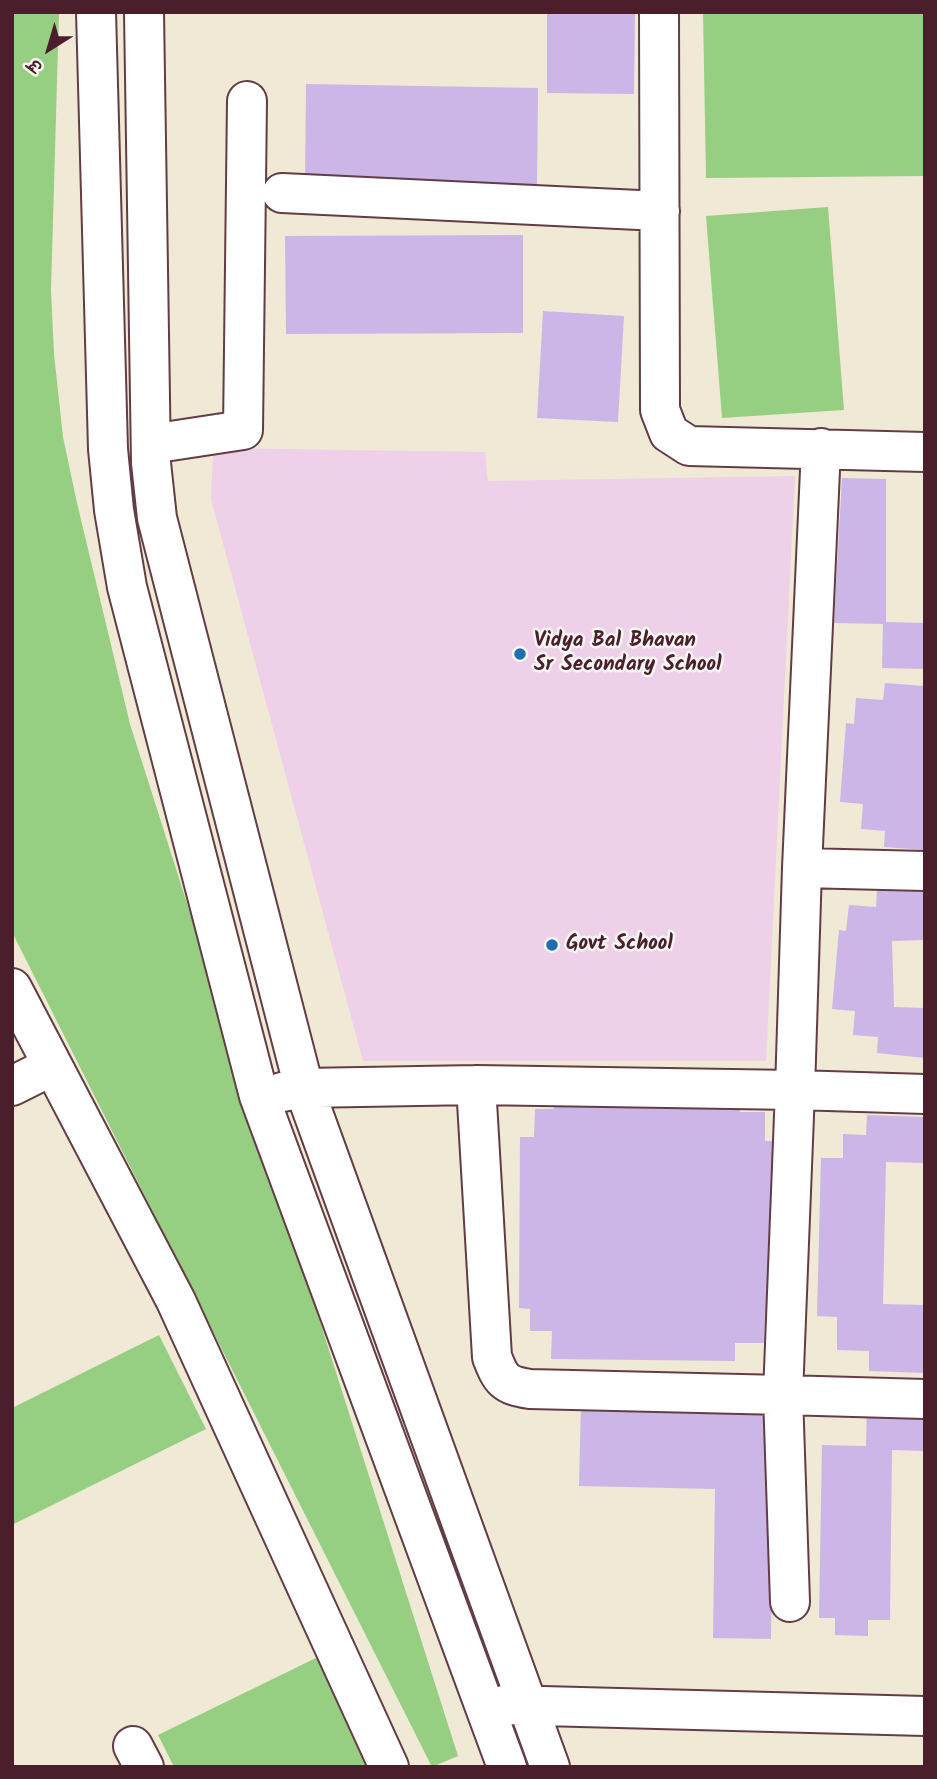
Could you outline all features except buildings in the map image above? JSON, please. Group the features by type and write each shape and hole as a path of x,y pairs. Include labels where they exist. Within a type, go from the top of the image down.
{"street":[{"path":"96,12 106,400 114,510 127,587 260,1096 507,1767"},
{"path":"144,12 150,444 157,518 304,1088 550,1767"},
{"path":"659,12 660,410 669,433 689,446 925,452"},
{"path":"150,444 243,430 247,102"},
{"path":"282,193 660,211"},
{"path":"790,1602 783,1395 802,868 821,448"},
{"path":"802,868 925,871"},
{"path":"12,988 176,1301 390,1767"},
{"path":"12,1086 52,1066"},
{"path":"260,1096 304,1088 476,1085 925,1094"},
{"path":"476,1085 492,1357 500,1377 512,1386 530,1389 925,1399"},
{"path":"484,1705 925,1716"}],"shaded area":[{"name":"Vidya Bal Bhavan Sr Secondary School","path":"213,448 485,452 488,481 795,476 766,1061 363,1061 211,499"}],"green space":[{"path":"12,12 59,12 51,290 54,354 63,437 77,503 130,724 458,1756 432,1767 12,932"},
{"path":"703,12 925,12 925,176 706,178"},
{"path":"828,207 844,410 722,418 706,216"},
{"path":"159,1335 206,1429 12,1525 12,1408"},
{"path":"318,1657 373,1767 174,1767 158,1735"}],"place":[{"name":"Vidya Bal Bhavan Sr Secondary School","path":"520,654"},
{"name":"Govt School","path":"552,945"}]}
